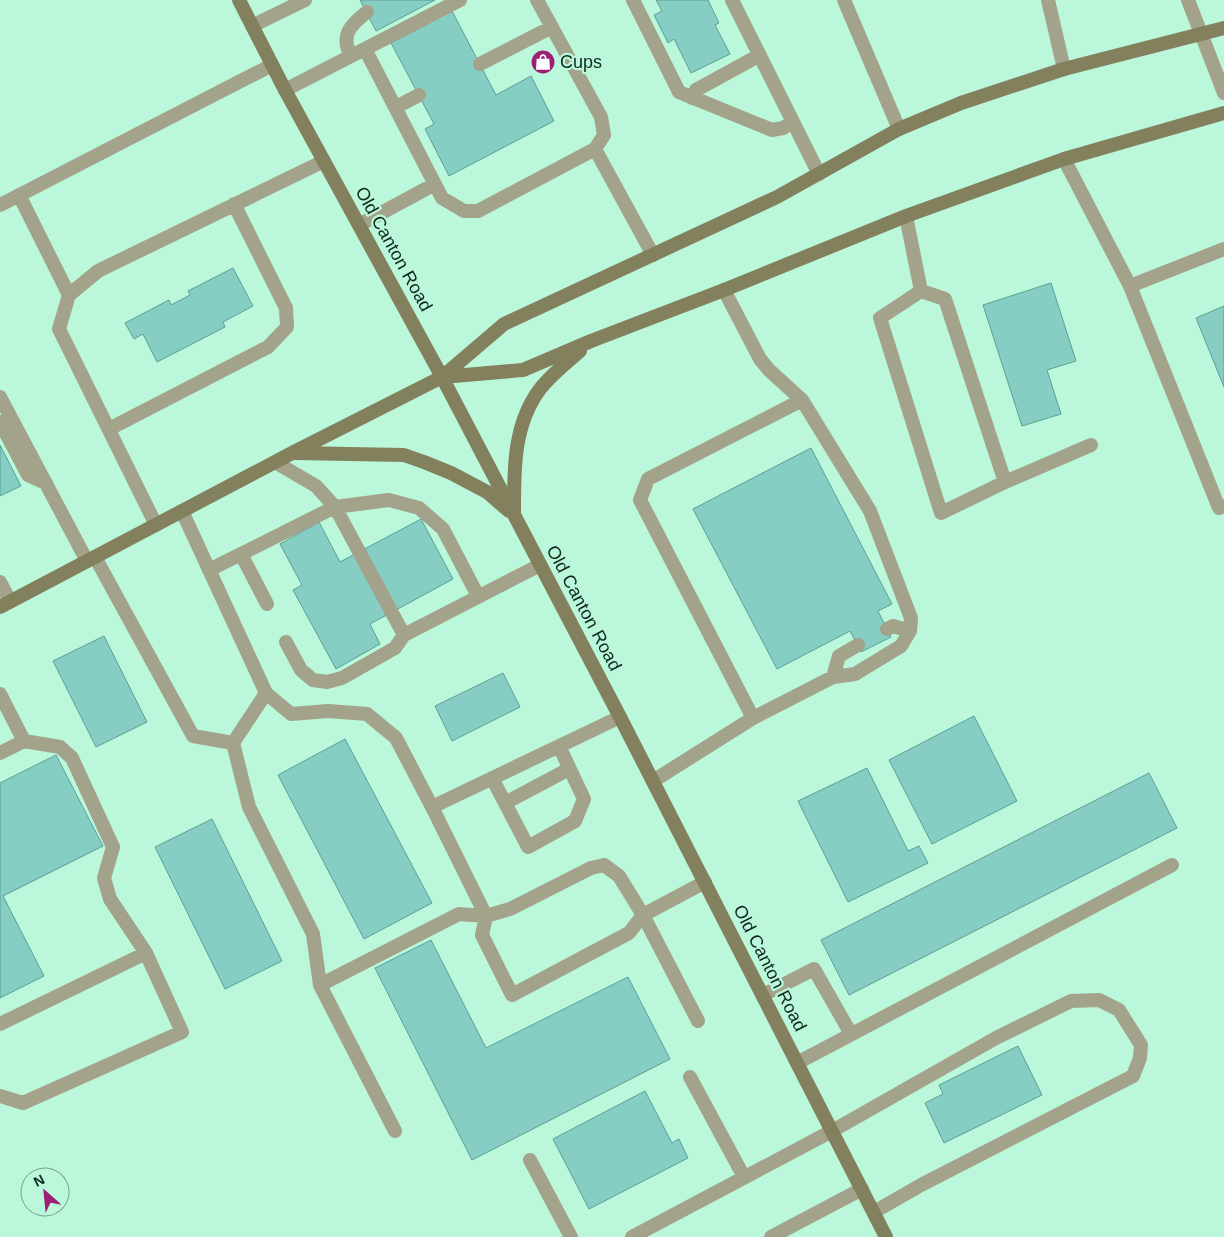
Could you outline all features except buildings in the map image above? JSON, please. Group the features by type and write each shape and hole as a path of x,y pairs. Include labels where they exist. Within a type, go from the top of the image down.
{"main road":[{"name":"Old Canton Road","path":"239,0 272,65 442,377 620,717 886,1237"},
{"path":"5,604 292,453 442,377 504,324 777,196 899,129 962,103 1064,70 1224,28"},
{"path":"442,377 523,370 591,341 724,290 906,216 1064,159 1224,113"},
{"path":"514,516 514,465 519,433 528,409 540,389 591,341"},
{"path":"292,453 404,455 451,473 487,492 514,516"}],"street":[{"path":"252,26 304,0"},
{"path":"286,90 460,0"},
{"path":"365,49 442,198 464,211 478,212 595,149 604,134 601,117 537,0"},
{"path":"633,0 679,92 772,130 783,128 793,122"},
{"path":"732,0 819,174"},
{"path":"844,0 899,129"},
{"path":"1048,0 1064,70"},
{"path":"1188,0 1224,93"},
{"path":"351,56 346,47 345,38 357,20 367,12"},
{"path":"480,64 552,27"},
{"path":"692,98 696,90 760,55"},
{"path":"0,205 272,65"},
{"path":"396,108 419,95"},
{"path":"595,149 652,254"},
{"path":"1064,159 1130,286 1219,508 1224,506"},
{"path":"156,525 59,329 69,295 98,271 324,161"},
{"path":"359,225 435,184"},
{"path":"20,195 69,295"},
{"path":"109,430 268,347 287,327 286,308 234,204"},
{"path":"906,216 920,291"},
{"path":"1130,286 1224,249"},
{"path":"653,781 753,718 833,677 855,674 901,646 910,631 911,618 870,511 802,400 769,370 760,359 724,290"},
{"path":"920,291 945,299 1005,482"},
{"path":"920,291 880,318 941,513 1005,482 1091,445"},
{"path":"0,396 46,483 193,736 233,743"},
{"path":"753,718 640,500 648,479 802,400"},
{"path":"0,422 28,475 46,483"},
{"path":"275,462 316,486 335,507 404,634"},
{"path":"209,570 335,507 389,500 420,508 443,530 478,596"},
{"path":"182,511 266,693 291,714 328,711 367,714 396,738 486,916 482,935 512,994 629,933 643,915 705,882"},
{"path":"241,554 267,604"},
{"path":"286,642 301,670 313,680 327,682 342,678 395,648 404,634 540,565"},
{"path":"0,582 5,604"},
{"path":"887,629 893,626 910,631"},
{"path":"833,677 839,656 858,645"},
{"path":"266,693 233,743 249,807 313,934 320,985 394,1131"},
{"path":"0,694 24,741"},
{"path":"432,807 620,717"},
{"path":"0,753 24,741 60,747 72,758 113,847 104,878 110,899 146,953 182,1032 23,1103 0,1096"},
{"path":"492,778 528,847 575,821 584,799 558,746"},
{"path":"506,803 569,769"},
{"path":"320,985 459,914 486,916 510,909 591,868 604,865 618,876 643,915 698,1021"},
{"path":"797,1063 1172,865"},
{"path":"0,1024 146,953"},
{"path":"763,995 814,969 851,1034"},
{"path":"632,1237 832,1131 996,1038 1071,1001 1100,1000 1119,1010 1141,1045 1140,1058 1133,1076 921,1185 874,1212"},
{"path":"690,1077 744,1177"},
{"path":"530,1160 571,1237"},
{"path":"771,1237 862,1190"}],"place":[{"name":"Cups","path":"543,62"}]}
